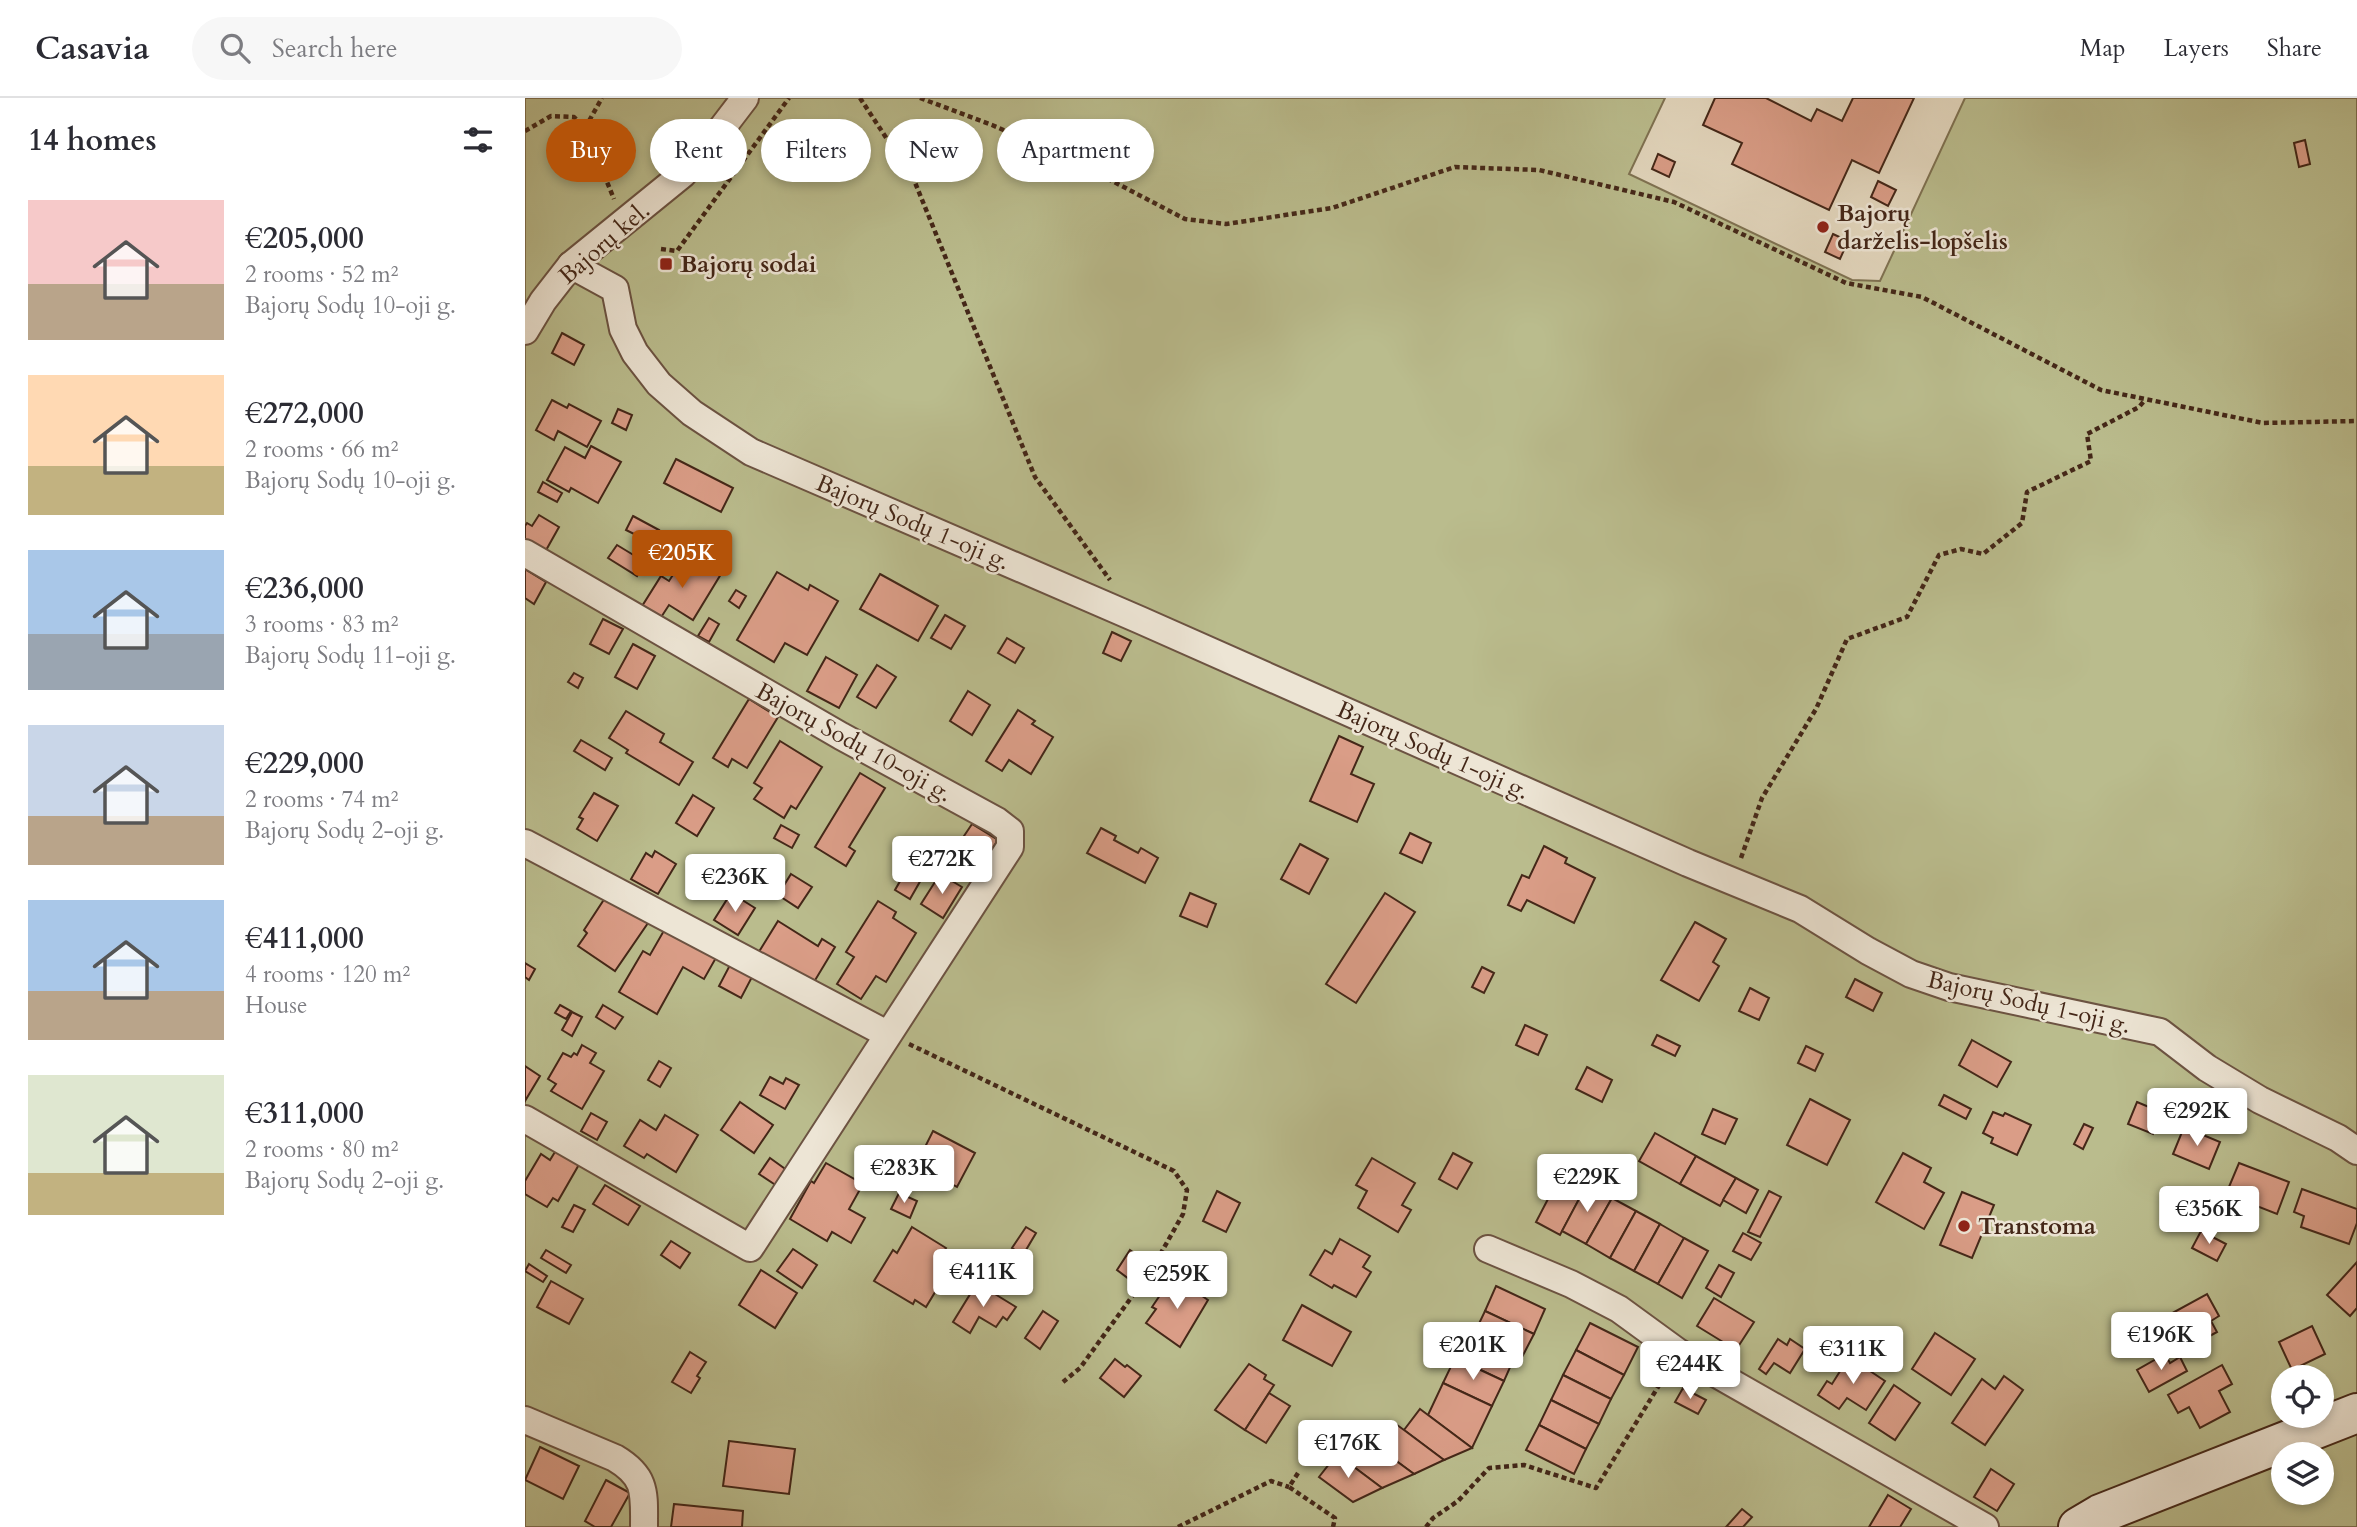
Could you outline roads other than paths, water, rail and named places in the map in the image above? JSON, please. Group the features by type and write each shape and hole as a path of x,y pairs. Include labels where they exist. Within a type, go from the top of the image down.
{"street":[{"name":"Bajorų kel.","path":"525,331 543,301 571,265 683,174 745,98"},
{"name":"Bajorų Sodų 1-oji g.","path":"571,265 615,289 623,329 635,353 659,384 692,414 751,452 1800,909 1911,974 1936,983 2160,1032 2207,1068 2260,1100 2338,1138 2357,1151"},
{"name":"Bajorų Sodų 10-oji g.","path":"525,553 841,736 997,821 1010,831 1010,847 750,1248 525,1118"},
{"path":"525,843 887,1034"},
{"path":"1488,1249 1571,1284 1619,1309 1678,1352 1985,1527"},
{"path":"2078,1527 2100,1514 2357,1413"},
{"path":"525,1420 615,1458 629,1467 638,1476 644,1499 643,1527"}],"place":[{"name":"Bajorų darželis-lopšelis","path":"1823,227"},
{"name":"Bajorų sodai","path":"666,264"},
{"name":"Transtoma","path":"1964,1226"}]}
